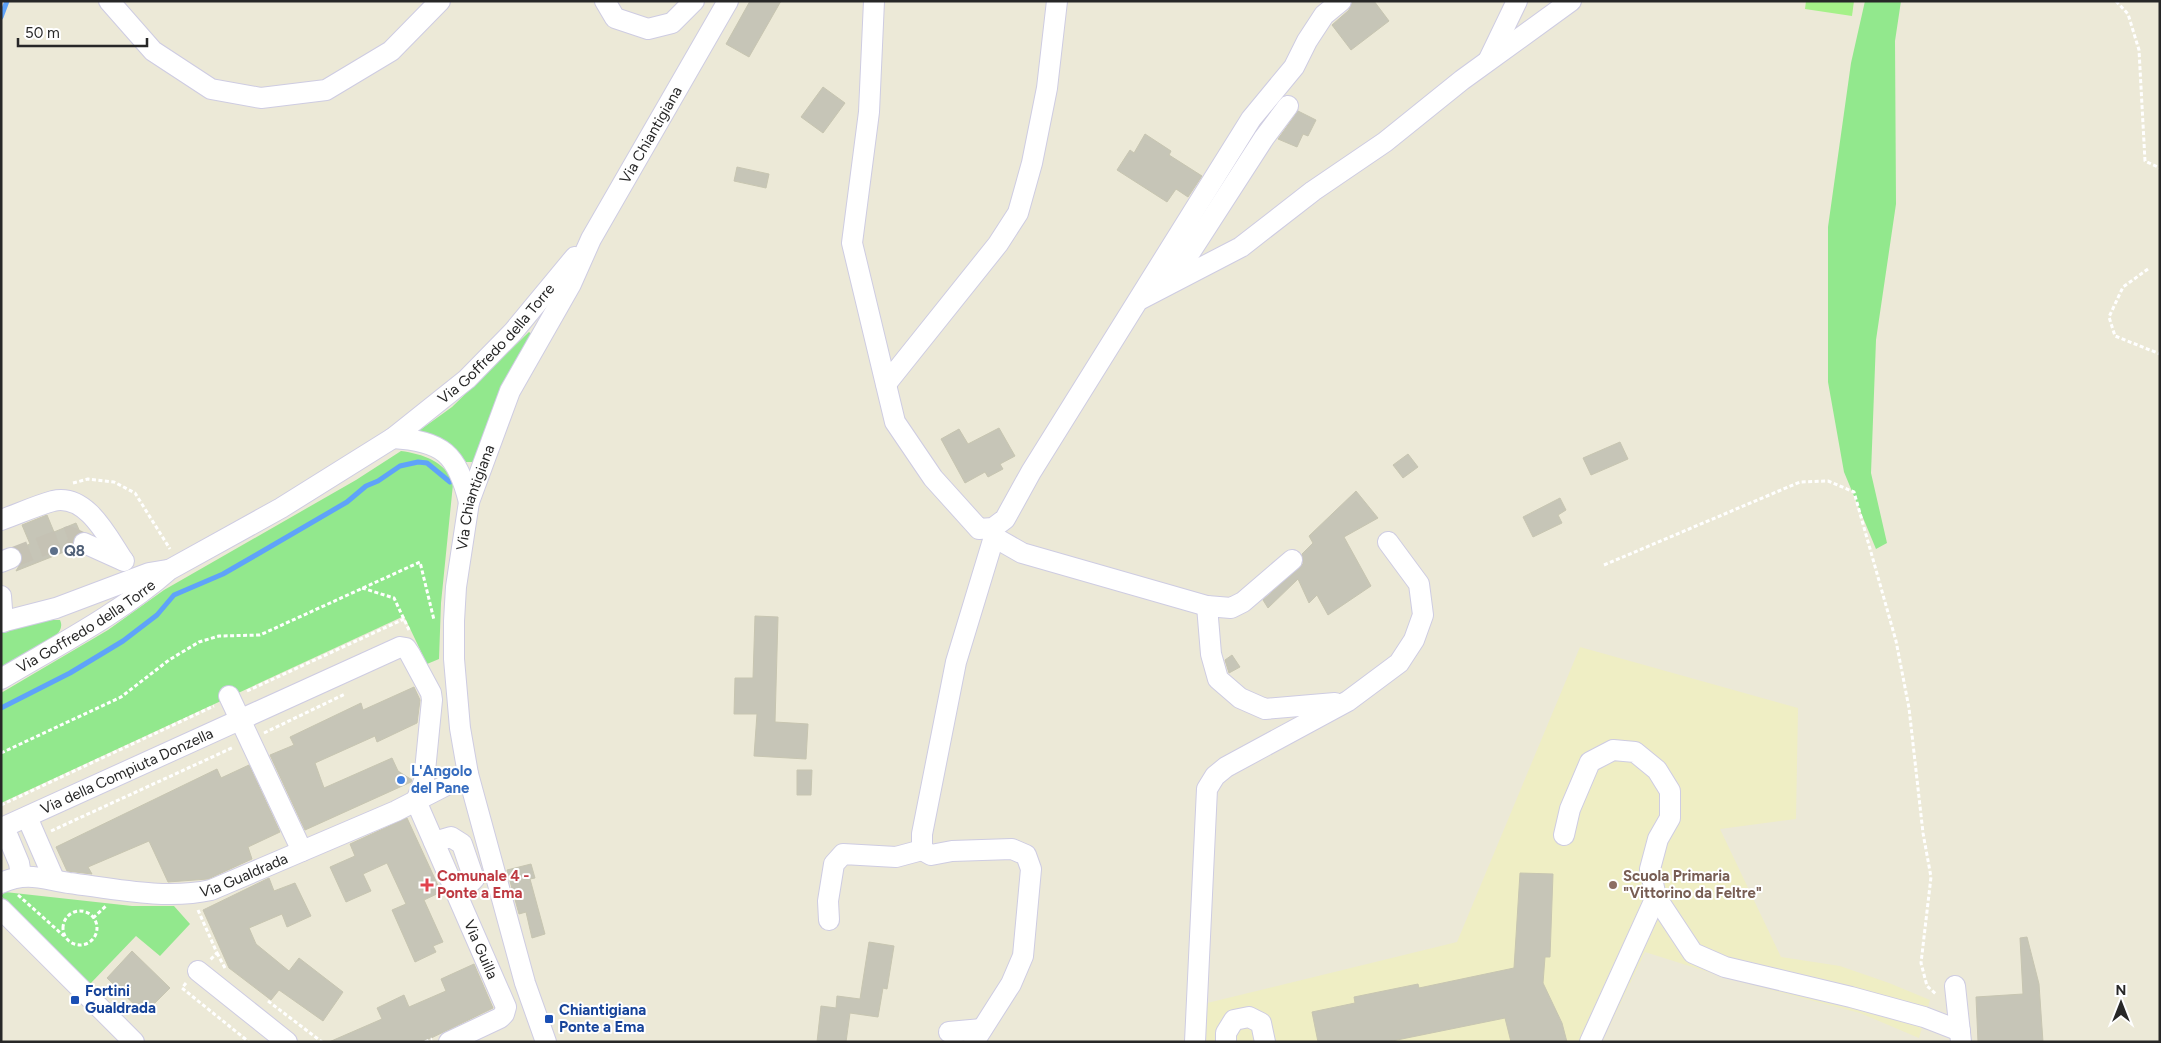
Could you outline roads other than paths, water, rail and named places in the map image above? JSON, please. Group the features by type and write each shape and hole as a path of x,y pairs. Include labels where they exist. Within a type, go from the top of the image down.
{"street":[{"path":"109,1 153,51 211,89 261,98 326,90 390,51 440,1"},
{"path":"605,1 615,18 648,29 672,23 694,1"},
{"name":"Via Chiantigiana","path":"546,1042 525,982 468,774 456,692 454,621 456,587 469,502 510,392 571,284 590,239 728,1"},
{"path":"874,1 869,112 852,243 895,422 932,478 979,529 994,533 1022,553 1208,606 1231,608 1243,602 1292,560"},
{"path":"886,384 998,244 1018,214 1032,162 1047,88 1057,1"},
{"path":"922,850 922,834 956,662 994,533 1005,519 1032,472 1251,119 1294,67 1307,41 1324,15 1341,1"},
{"path":"1488,61 1517,1"},
{"path":"1139,300 1241,247 1313,191 1385,142 1488,61 1572,1"},
{"path":"1170,284 1264,138 1288,106"},
{"name":"Via Goffredo della Torre","path":"1,679 103,619 175,567 280,508 393,438 473,373 513,332 590,239"},
{"path":"393,438 421,441 441,450 450,457 462,474 469,502"},
{"path":"1,520 54,501 69,502 83,508 97,519 123,560"},
{"path":"1196,1042 1208,789 1215,776 1226,767 1348,702 1399,663 1414,640 1423,615 1419,584 1388,542"},
{"path":"84,543 148,573"},
{"name":"Via Goffredo della Torre","path":"2,622 56,608 148,573 175,567"},
{"path":"1,596 2,622"},
{"path":"1208,606 1211,654 1218,679 1240,698 1265,710 1348,702"},
{"name":"Via della Compiuta Donzella","path":"12,883 19,863 4,827 394,648 406,648 431,693 432,700 424,781 416,801"},
{"path":"230,697 234,723 250,740 302,851"},
{"path":"1564,835 1570,809 1590,762 1612,750 1635,752 1657,770 1670,791 1670,818 1658,838 1650,869 1656,897 1693,953 1725,967 1851,996 1924,1017 1960,1039"},
{"name":"Via Gualdrada","path":"12,883 54,879 148,892 186,894 211,890 416,801 468,774"},
{"name":"Via Guilla","path":"416,801 506,1007 504,1014 500,1018 442,1040"},
{"name":"Via della Compiuta Donzella","path":"26,817 54,879"},
{"path":"434,842 451,837 462,844 474,879 470,883"},
{"path":"829,920 828,901 834,864 843,854 896,857 922,850 932,855 1012,849 1026,855 1032,869 1023,956 1011,984 978,1035 949,1032"},
{"path":"1590,1042 1656,897"},
{"path":"1,908 134,1042"},
{"path":"198,971 287,1042"},
{"path":"1956,996 1960,1039"},
{"path":"1226,1042 1226,1033 1234,1020 1248,1018 1261,1024 1264,1042"}],"waterway":[{"path":"1,17 7,1"},
{"path":"1,708 70,673 123,641 157,615 174,595 223,574 347,502 366,486 378,481 400,466 418,462 427,463 450,482"}],"tunnel":[{"path":"11,558 69,536 84,543"}],"place":[{"name":"Q8","path":"54,551"},
{"name":"L'Angolo del Pane","path":"401,780"},
{"name":"Comunale 4 - Ponte a Ema","path":"427,885"},
{"name":"Scuola Primaria \"Vittorino da Feltre\"","path":"1613,885"},
{"name":"Fortini Gualdrada","path":"75,1000"},
{"name":"Chiantigiana Ponte a Ema","path":"549,1019"}]}
